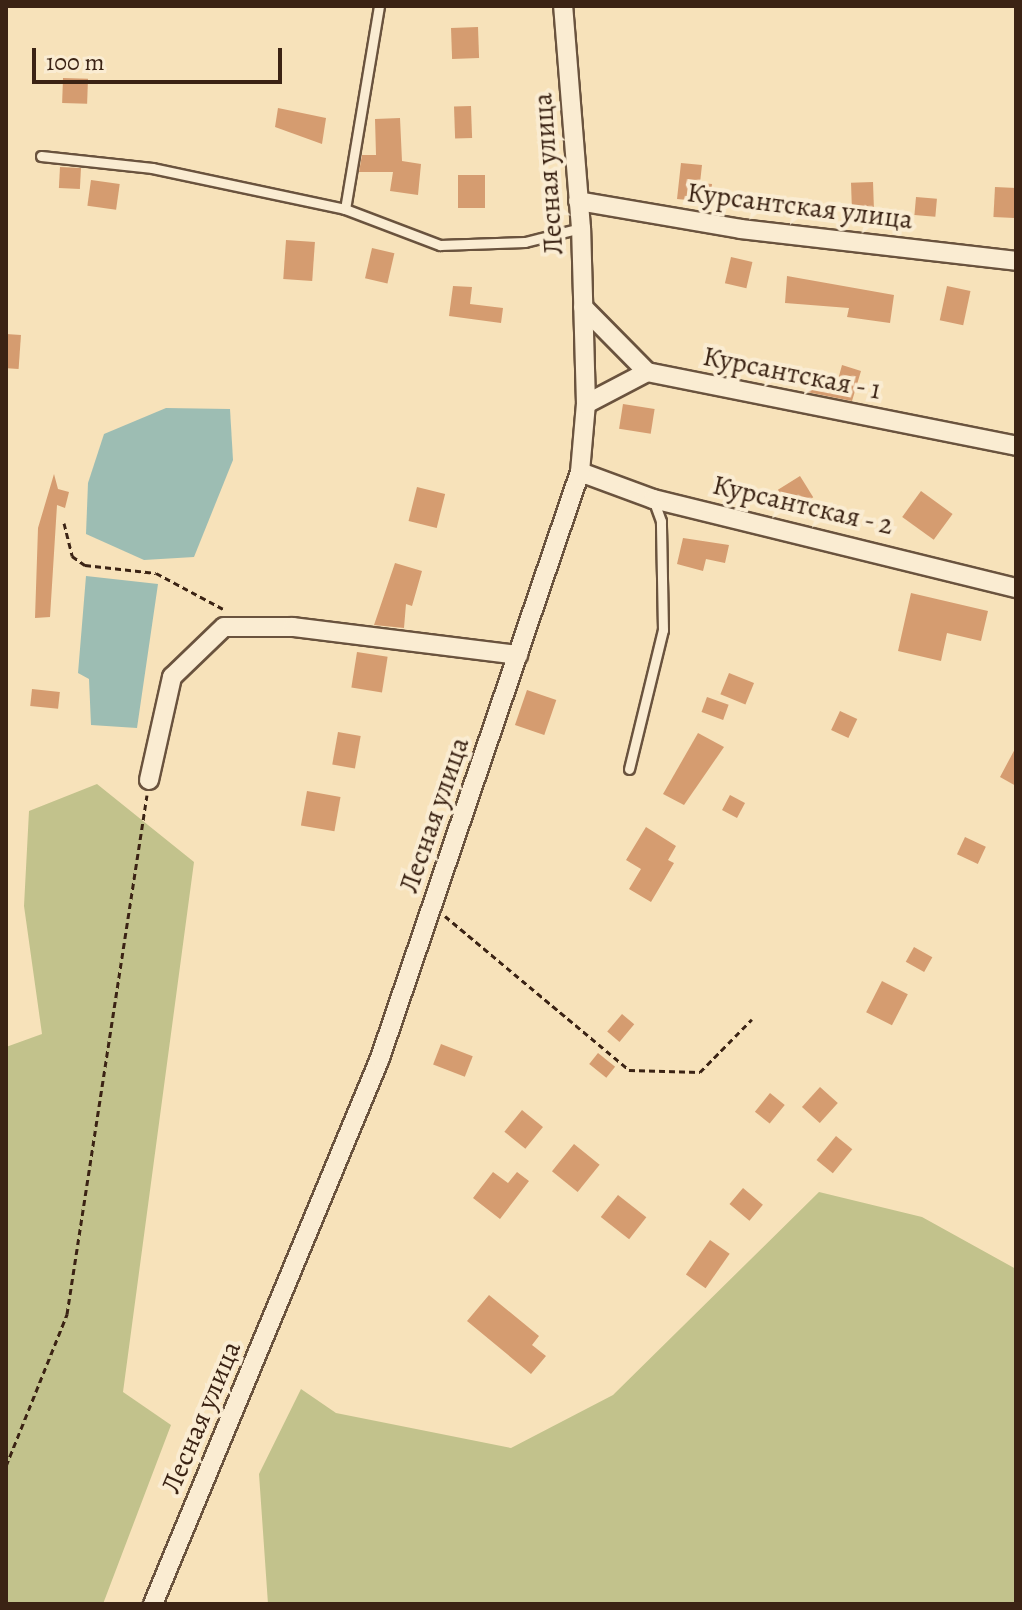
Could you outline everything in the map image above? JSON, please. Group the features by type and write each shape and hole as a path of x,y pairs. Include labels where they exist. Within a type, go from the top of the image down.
{"street":[{"name":"Лесная улица","path":"153,1604 380,1058 580,472 586,404 581,228 563,6"},
{"name":"Курсантская улица","path":"578,201 741,229 1016,261"},
{"path":"583,307 647,372 586,404"},
{"name":"Курсантская - 1","path":"647,372 1016,446"},
{"name":"Курсантская - 2","path":"580,472 653,499 1016,588"},
{"path":"149,780 172,677 224,627 293,627 518,655"}],"lane":[{"path":"345,209 379,6"},
{"path":"41,156 152,168 345,209 440,245 525,242 581,228"},
{"path":"629,769 663,630 661,521 653,499"}],"path":[{"path":"64,523 72,556 85,565 156,573 225,611"},
{"path":"6,1466 67,1314 149,780"},
{"path":"432,906 629,1070 700,1072 752,1019"}],"green space":[{"path":"97,784 194,862 123,1392 171,1425 103,1604 6,1604 6,1047 42,1034 24,906 29,811"},
{"path":"819,1192 922,1217 1016,1269 1016,1604 268,1604 259,1474 301,1389 336,1413 511,1448 613,1395"}],"water":[{"path":"166,408 230,409 233,460 194,557 144,560 86,534 88,483 104,434"},
{"path":"86,576 158,584 137,728 91,725 89,679 78,673"}],"building":[{"path":"478,27 479,58 452,59 451,28"},
{"path":"63,78 88,79 87,104 62,103"},
{"path":"471,106 472,138 455,139 454,107"},
{"path":"278,108 326,118 322,144 275,127"},
{"path":"400,118 402,161 421,164 418,195 390,191 393,172 359,172 362,155 376,155 375,119"},
{"path":"681,163 702,165 700,183 712,184 710,202 677,199"},
{"path":"60,167 81,168 80,189 59,188"},
{"path":"458,175 485,175 485,208 458,208"},
{"path":"91,180 120,184 116,210 87,206"},
{"path":"873,182 874,208 852,209 851,183"},
{"path":"995,187 1016,188 1014,218 993,217"},
{"path":"916,197 937,199 935,217 914,215"},
{"path":"286,240 315,242 312,281 283,279"},
{"path":"372,248 394,253 387,283 365,278"},
{"path":"731,257 752,262 746,288 725,283"},
{"path":"787,276 894,295 890,323 847,317 849,308 785,303"},
{"path":"453,286 472,287 470,304 503,308 501,323 449,316"},
{"path":"947,286 970,291 963,325 940,320"},
{"path":"6,334 21,335 19,369 6,368"},
{"path":"842,365 861,371 852,401 807,392 810,380 836,387"},
{"path":"623,404 655,409 651,434 619,429"},
{"path":"54,474 58,489 69,492 65,508 57,505 50,617 35,618 38,528"},
{"path":"800,476 813,497 791,511 778,490"},
{"path":"417,487 445,494 437,528 409,521"},
{"path":"921,491 953,514 934,540 902,517"},
{"path":"683,538 729,545 725,563 706,559 703,571 677,564"},
{"path":"395,563 422,571 412,606 406,604 404,628 374,625"},
{"path":"911,593 988,611 981,641 947,633 941,661 898,651"},
{"path":"357,652 388,657 382,692 351,688"},
{"path":"729,673 754,683 745,704 720,694"},
{"path":"32,689 60,692 58,709 30,706"},
{"path":"527,690 556,700 544,735 515,725"},
{"path":"707,697 729,705 723,720 702,712"},
{"path":"840,711 857,719 848,738 831,730"},
{"path":"338,732 361,736 355,768 332,764"},
{"path":"698,733 724,747 684,805 663,794"},
{"path":"1016,747 1016,786 1000,777"},
{"path":"307,791 340,797 334,831 301,825"},
{"path":"730,795 745,803 737,818 722,810"},
{"path":"646,827 676,846 668,860 674,863 651,902 629,889 641,869 626,860"},
{"path":"965,837 986,847 978,864 957,854"},
{"path":"914,947 932,957 924,972 906,962"},
{"path":"882,981 908,994 892,1025 866,1012"},
{"path":"622,1014 634,1024 619,1042 607,1032"},
{"path":"441,1044 473,1056 465,1077 433,1065"},
{"path":"598,1053 615,1067 606,1078 589,1064"},
{"path":"820,1087 838,1103 820,1123 802,1107"},
{"path":"770,1093 785,1105 770,1124 755,1112"},
{"path":"522,1110 543,1127 525,1149 504,1132"},
{"path":"836,1136 852,1149 833,1173 816,1160"},
{"path":"574,1144 600,1165 578,1192 552,1171"},
{"path":"493,1172 508,1183 517,1172 529,1181 500,1219 473,1198"},
{"path":"743,1188 763,1205 749,1221 730,1204"},
{"path":"618,1195 646,1217 629,1239 601,1217"},
{"path":"710,1240 730,1254 706,1288 686,1274"},
{"path":"489,1295 539,1336 532,1345 546,1356 531,1374 467,1321"}]}
